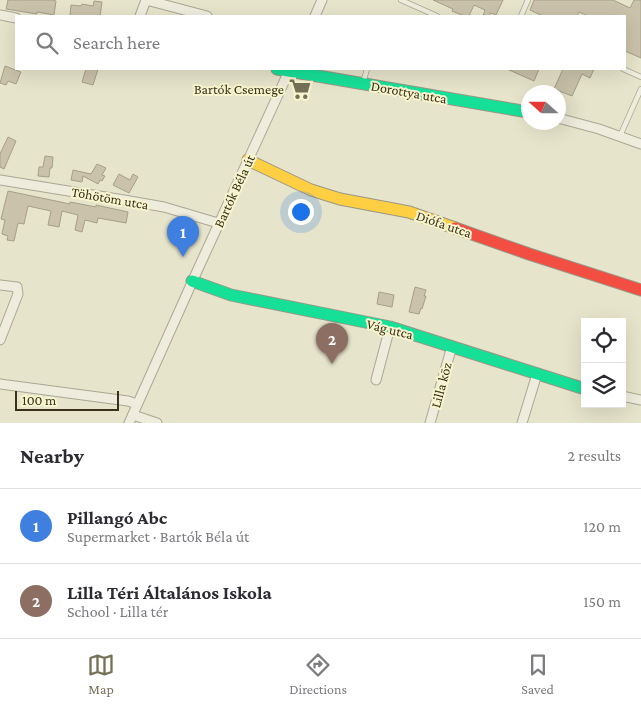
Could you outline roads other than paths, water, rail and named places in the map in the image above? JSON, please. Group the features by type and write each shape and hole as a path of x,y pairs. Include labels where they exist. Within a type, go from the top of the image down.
{"street":[{"path":"140,15 146,0 203,15"},
{"path":"315,15 322,0"},
{"path":"0,15 15,18"},
{"name":"Dorottya utca","path":"290,70 521,111"},
{"name":"Bartók Béla út","path":"131,419 218,223 290,70"},
{"path":"309,70 328,78"},
{"path":"566,120 599,129 641,144"},
{"name":"Diófa utca","path":"248,160 311,190 340,199 408,212 528,254 641,290"},
{"name":"Töhötöm utca","path":"0,180 156,206 218,223"},
{"name":"Vág utca","path":"192,281 231,295 390,327 581,388"},
{"path":"0,285 17,287 18,294 0,340"},
{"path":"376,380 390,327"},
{"name":"Lilla köz","path":"430,423 452,346"},
{"path":"522,423 537,374"},
{"path":"0,384 128,401 137,404"},
{"path":"626,397 641,400"},
{"path":"131,419 157,423"}],"lane":[{"path":"400,0 434,15"},
{"path":"521,15 528,0"},
{"path":"362,84 367,70"},
{"path":"625,70 641,77"},
{"path":"620,136 641,89"}],"place":[{"name":"Bartók Csemege","path":"300,89"},
{"name":"Pillangó Abc","path":"183,257"},
{"name":"Lilla Téri Általános Iskola","path":"332,364"}]}
